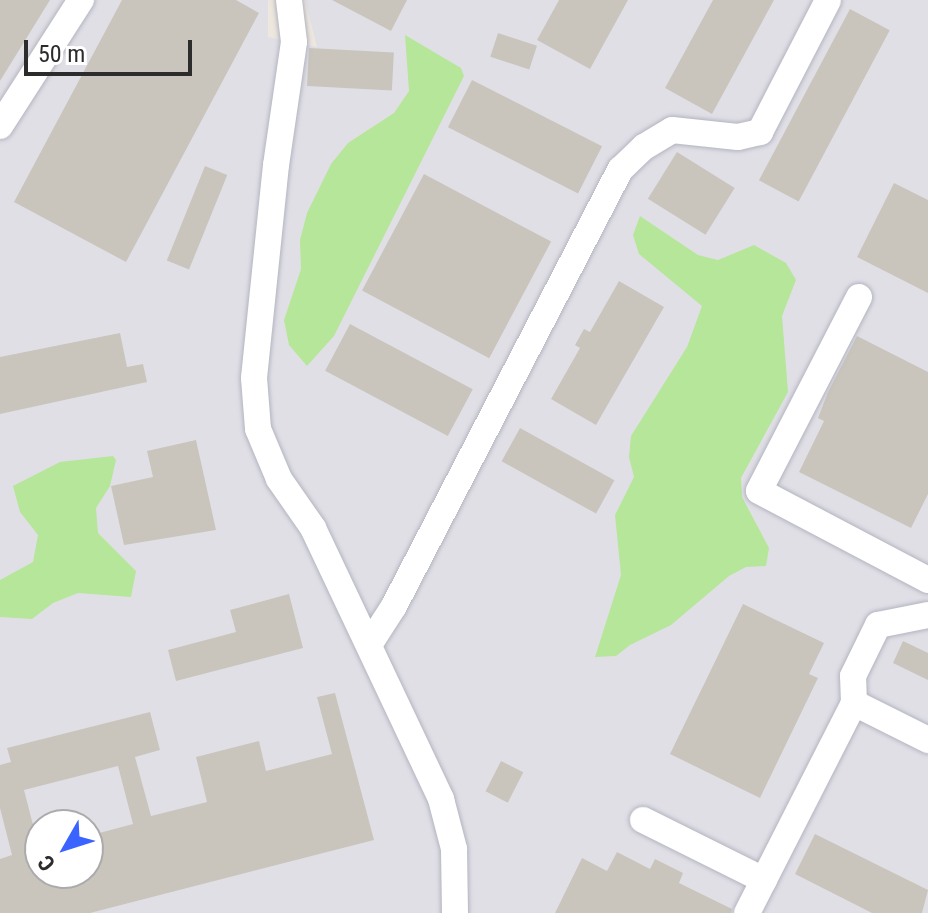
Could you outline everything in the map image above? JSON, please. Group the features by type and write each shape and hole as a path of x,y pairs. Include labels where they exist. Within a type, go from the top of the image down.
{"lane":[{"path":"0,126 81,0"},
{"path":"289,0 294,42 276,165 254,378 258,429 279,479 313,528 441,799 454,849 455,913"},
{"path":"369,645 394,606 621,169 644,147 672,130 738,137 760,132 828,0"},
{"path":"859,297 759,491 928,580"},
{"path":"747,913 854,703 853,676 878,625 928,615"},
{"path":"854,703 928,740"},
{"path":"643,820 764,880"}],"shaded area":[{"path":"0,0 268,0 268,37 317,47 305,0 928,0 928,913 0,913"}],"green space":[{"path":"405,35 461,68 464,76 334,336 307,366 289,345 284,320 301,269 300,240 307,213 331,164 348,143 394,113 409,91"},
{"path":"640,216 698,255 718,260 754,245 786,263 796,280 782,316 788,392 741,478 742,497 769,548 766,566 746,567 729,576 671,625 630,645 616,656 595,657 621,575 615,515 634,477 629,457 631,436 687,347 702,306 639,254 633,235"},
{"path":"113,456 116,460 110,486 96,508 98,533 136,571 131,597 78,593 53,603 32,619 0,617 0,580 33,562 38,535 20,512 13,486 60,462"}],"building":[{"path":"0,0 50,0 0,81"},
{"path":"122,0 236,0 259,13 126,262 14,202"},
{"path":"332,0 407,0 391,31"},
{"path":"559,0 628,0 590,69 537,40"},
{"path":"713,0 774,0 712,114 665,88"},
{"path":"850,9 890,30 799,201 759,180"},
{"path":"498,33 537,46 529,69 490,57"},
{"path":"309,48 394,52 392,90 307,86"},
{"path":"472,80 602,146 578,194 448,127"},
{"path":"677,152 735,188 706,235 648,199"},
{"path":"205,166 227,175 189,270 167,261"},
{"path":"424,174 551,242 489,358 362,291"},
{"path":"894,183 928,200 928,293 857,257"},
{"path":"619,281 664,307 596,425 551,399 580,348 575,345 584,329 590,332"},
{"path":"350,324 473,389 448,436 325,371"},
{"path":"120,333 127,367 143,364 147,382 0,414 0,357"},
{"path":"857,336 928,372 928,494 911,528 799,472 824,421 818,418 828,392"},
{"path":"520,428 614,480 596,514 502,461"},
{"path":"196,440 216,530 124,545 111,486 153,477 147,451"},
{"path":"289,594 303,648 176,681 168,650 236,632 230,610"},
{"path":"743,604 824,643 809,674 818,678 760,798 670,754"},
{"path":"903,641 928,653 928,680 893,663"},
{"path":"335,693 374,840 90,913 0,913 0,859 12,855 0,808 0,765 11,762 7,748 150,712 160,750 135,757 151,816 207,802 196,757 259,741 266,771 332,754 317,697"},
{"path":"501,761 523,772 508,803 486,791"},
{"path":"815,834 928,890 922,913 872,913 795,874"},
{"path":"617,852 650,869 655,859 683,873 679,883 732,909 731,913 555,913 582,858 607,871"}]}
